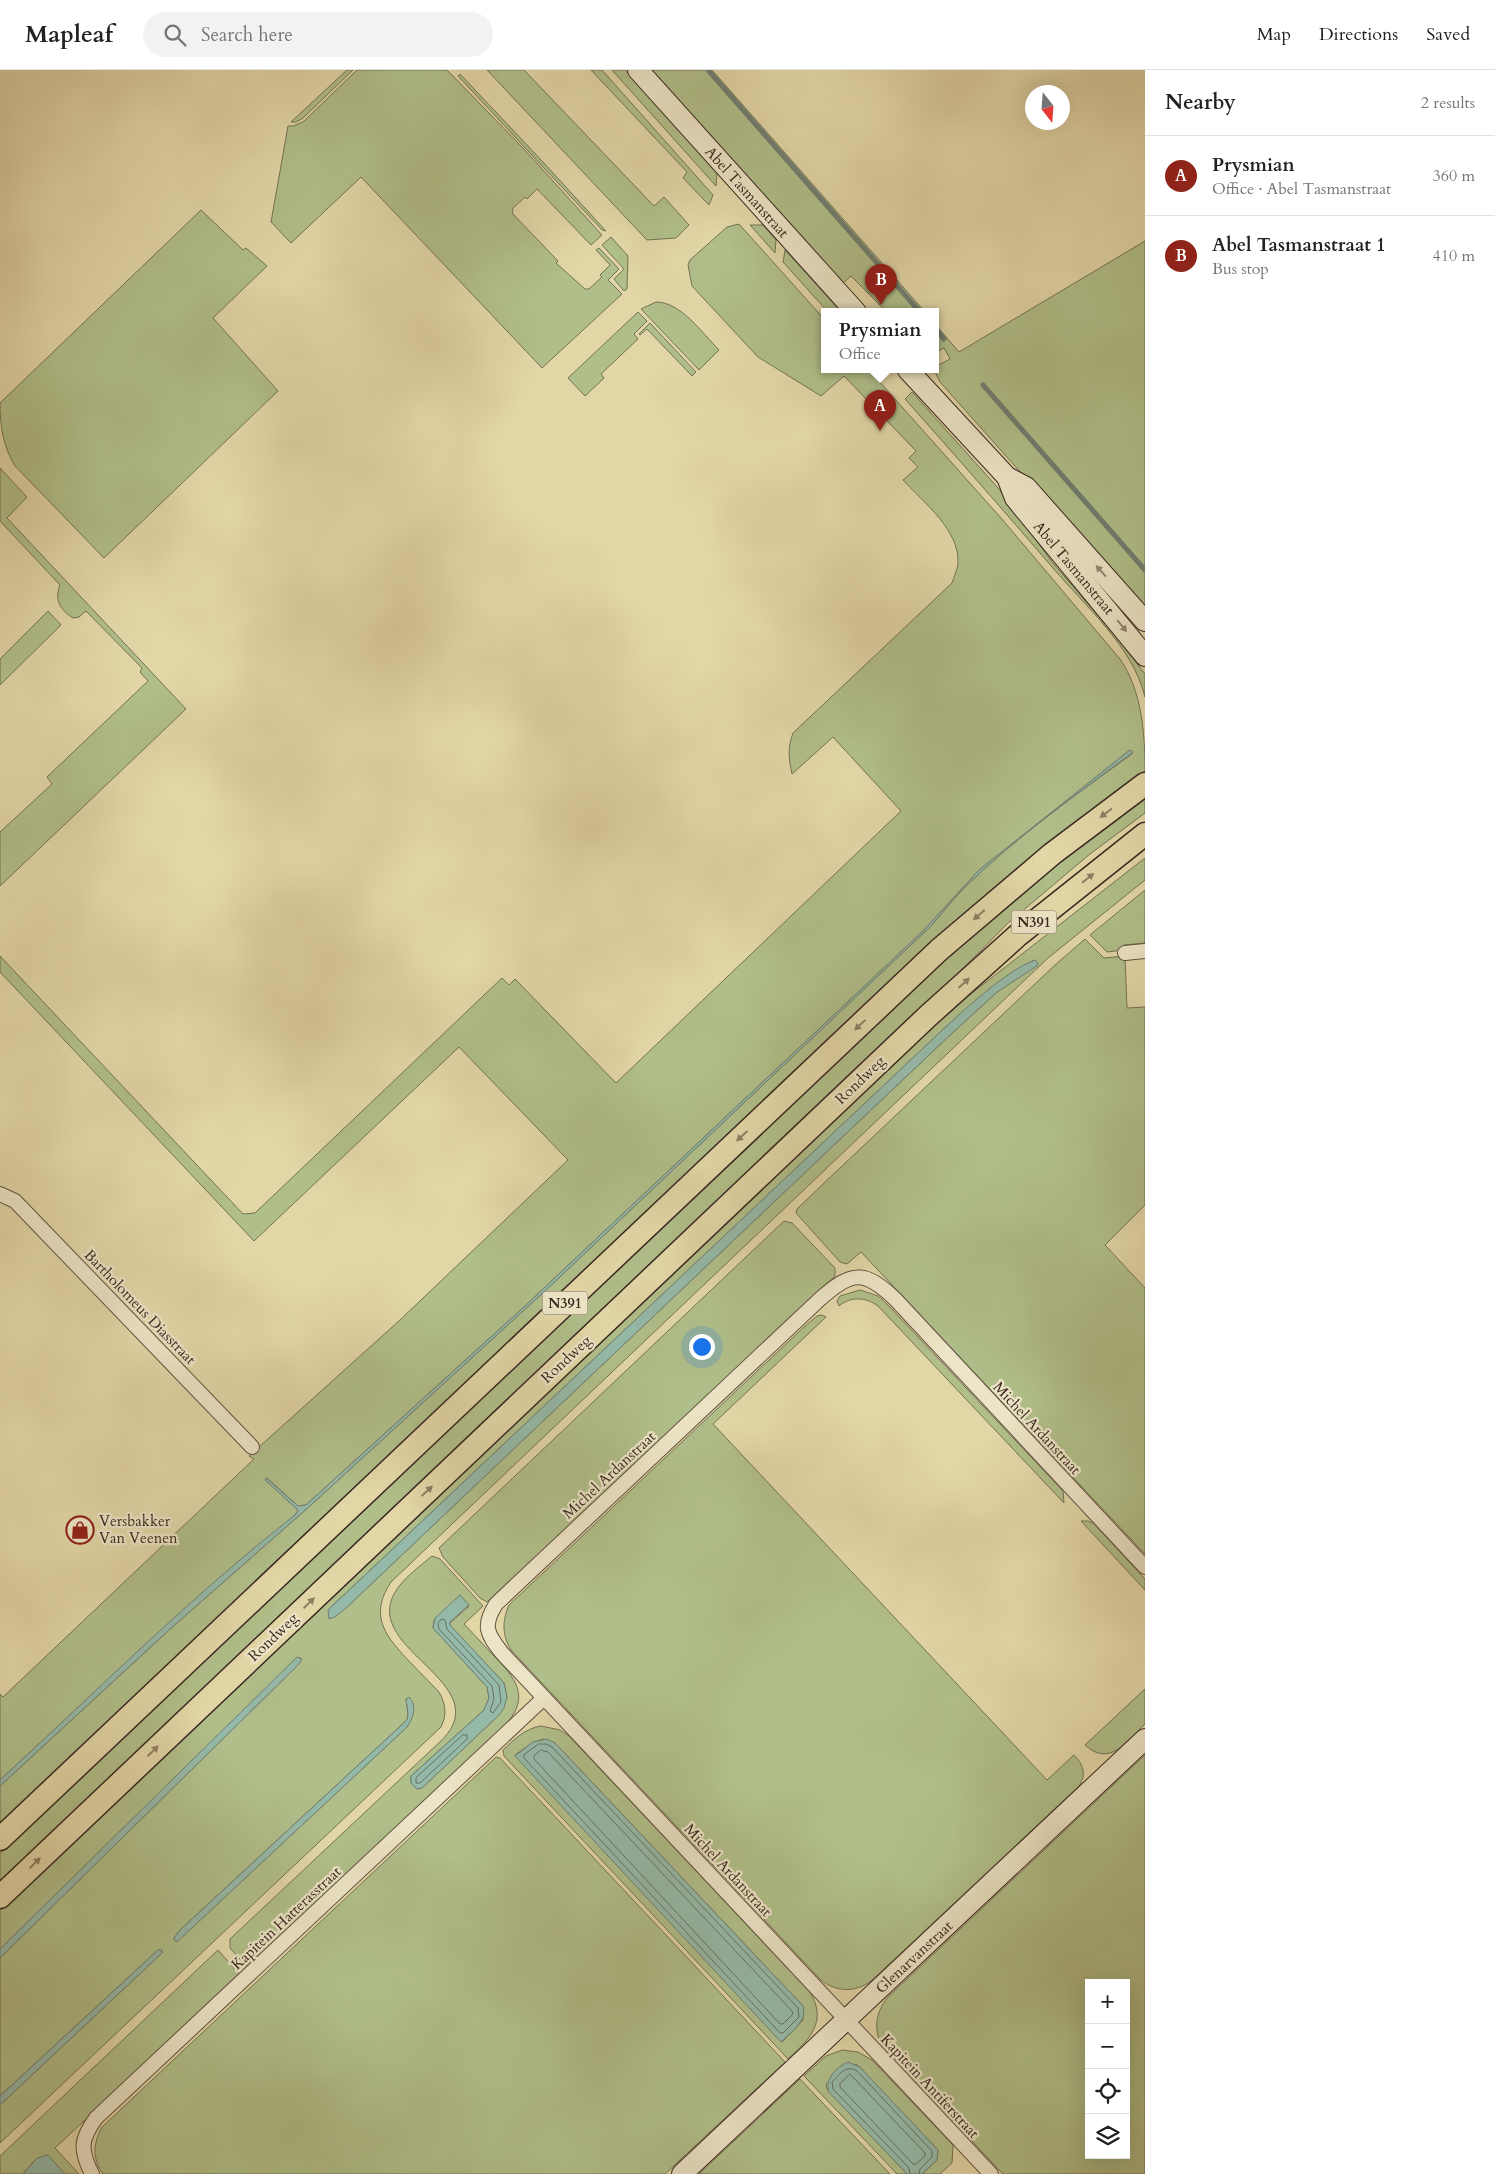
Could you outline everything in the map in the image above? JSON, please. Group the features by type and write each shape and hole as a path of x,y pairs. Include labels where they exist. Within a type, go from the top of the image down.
{"main road":[{"name":"N391","path":"0,1839 939,950 1052,854 1145,784"},
{"name":"Rondweg","path":"0,1897 928,1016 1017,936 1145,834"}],"street":[{"name":"Abel Tasmanstraat","path":"638,70 852,308"},
{"name":"Abel Tasmanstraat","path":"911,373 1007,477 1026,487 1145,621"},
{"name":"Abel Tasmanstraat","path":"1007,477 1016,498 1145,656"},
{"path":"1125,953 1145,952"},
{"name":"Bartholomeus Diasstraat","path":"0,1194 15,1201 252,1448"},
{"name":"Michel Ardanstraat","path":"846,2020 502,1653 486,1629 487,1618 496,1604 820,1299 842,1281 853,1277 866,1278 882,1287 896,1300 1145,1567"},
{"name":"Kapitein Hatterasstraat","path":"92,2174 84,2159 82,2145 86,2132 96,2118 544,1698"},
{"name":"Glenarvanstraat","path":"682,2174 1145,1740"},
{"name":"Kapitein Antiferstraat","path":"846,2020 991,2174"}],"green space":[{"path":"347,70 353,70 303,118 296,122 291,122"},
{"path":"357,70 447,70 523,148 602,235 591,245 537,189 527,199 525,197 512,209 512,213 558,261 556,263 585,289 589,289 602,277 600,275 610,265 596,250 599,248 619,269 608,280 622,294 542,368 361,177 291,243 271,222 288,126 303,122"},
{"path":"487,70 524,70 654,206 664,197 689,225 676,238 647,240"},
{"path":"591,70 602,70 713,195 709,205 683,178 687,172"},
{"path":"612,70 625,70 717,173 716,186"},
{"path":"651,70 712,70 921,308 883,308 851,276 842,284"},
{"path":"460,74 606,231 602,230 458,76"},
{"path":"201,210 243,250 246,248 267,266 213,318 278,391 104,558 15,466 3,436 0,403"},
{"path":"739,224 821,316 821,373 872,373 1001,518 1120,659 1138,699 1143,728 1145,771 1081,818 0,1827 0,1786 169,1630 311,1505 546,1290 932,925 961,892 985,869 1047,817 1133,753 1130,750 979,870 924,930 525,1306 306,1505 298,1506 267,1478 266,1480 298,1510 295,1515 191,1604 0,1780 0,1694 3,1697 254,1459 249,1456 400,1320 568,1160 459,1047 254,1241 0,972 0,956 243,1214 255,1213 502,978 509,985 515,979 616,1083 901,811 833,737 792,774 789,759 790,744 793,733 952,583 958,564 957,552 953,540 939,518 903,480 918,467 909,458 916,451 844,376 821,396 758,357 692,286 688,265 690,260 727,227"},
{"path":"750,225 763,225 776,240 775,253"},
{"path":"611,237 628,256 627,289 624,291 614,279 624,269 602,245"},
{"path":"1145,241 1145,612 940,382 936,373 939,373 939,365 950,359 944,348 939,351 939,329 959,352"},
{"path":"785,250 837,308 824,308 783,262"},
{"path":"656,302 665,303 682,313 719,350 699,370 641,309"},
{"path":"638,312 647,321 634,334 638,339 601,374 604,378 585,396 568,378"},
{"path":"650,323 696,372 692,376 647,329 639,334"},
{"path":"912,392 999,489 1052,562 1120,641 1145,674 1145,697 1130,661 1107,628 905,399"},
{"path":"0,468 27,497 7,518 186,709 0,886 0,832 52,784 47,777 148,681 140,672 142,668 86,611 79,617 73,618 62,608 58,599 60,585 0,521"},
{"path":"48,611 61,625 0,685 0,659"},
{"path":"1145,795 1145,813 1090,854 1008,923 928,1004 0,1881 0,1853 915,985 1020,893"},
{"path":"1145,858 1145,880 1048,958 391,1582 381,1604 380,1614 382,1623 398,1649 439,1692 445,1710 441,1727 0,2143 0,2105 163,1952 158,1950 0,2096 0,1958 299,1664 300,1657 0,1949 0,1910 785,1163 958,1004","holes":["1034,960 1038,963 997,992 949,1036 346,1608 328,1610 950,1023 1009,975","406,1699 413,1703 412,1716 406,1728 184,1935 174,1938 180,1930 407,1720"]},
{"path":"1145,890 1145,943 1124,945 1124,950 1107,952 1090,935"},
{"path":"1085,939 1104,958 1125,956 1127,1008 1145,1007 1145,1205 1105,1245 1145,1288 1145,1554 861,1252 847,1264 840,1262 796,1213 797,1209 823,1184"},
{"path":"784,1221 792,1223 835,1268 835,1276 487,1602 480,1598 443,1557 439,1548"},
{"path":"860,1290 878,1296 887,1304 1063,1491 1064,1503 878,1306 864,1299 853,1299 839,1306 837,1301 840,1296"},
{"path":"822,1315 826,1317 713,1424 1047,1780 1074,1755 1083,1769 1083,1777 1079,1786 871,1981 859,1988 846,1990 833,1987 821,1980 511,1650 504,1628 509,1605 804,1327 817,1316"},
{"path":"1081,1521 1093,1523 1145,1579 1145,1590"},
{"path":"432,1556 440,1559 483,1606 464,1624 508,1671 513,1679 519,1695 514,1713 507,1723 247,1967 230,1948 230,1939 443,1739 455,1719 453,1701 443,1683 410,1650 396,1632 390,1614 394,1594 397,1589 406,1578","holes":["469,1606 450,1623 450,1626 504,1683 507,1697 499,1715 422,1788 417,1789 411,1783 411,1776 484,1710 489,1698 487,1687 433,1628 434,1620"]},
{"path":"1145,1689 1145,1724 1125,1744 1118,1750 1102,1754 1085,1745"},
{"path":"541,1726 560,1730 569,1736 809,1991 815,2002 817,2021 803,2045 788,2059 504,1756 503,1750 520,1735","holes":["543,1739 555,1743 803,2006 803,2020 782,2042 515,1755 532,1743"]},
{"path":"1145,1755 1145,2174 1003,2174 882,2045 877,2033 880,2009 887,1998"},
{"path":"496,1757 500,1758 785,2062 665,2174 103,2174 95,2157 95,2145 102,2127"},
{"path":"218,1950 240,1975 55,2148 79,2174 65,2174 47,2155 34,2161 23,2174 0,2174 0,2156"},
{"path":"842,2050 858,2052 872,2060 953,2145 952,2163 940,2174 922,2174 937,2160 938,2150 856,2064 826,2084 827,2089 907,2174 897,2174 804,2076 826,2056"},
{"path":"800,2079 890,2174 699,2174"}],"water":[{"path":"1130,750 1133,752 1047,817 985,869 961,892 932,925 546,1290 311,1505 169,1630 0,1786 0,1780 145,1644 256,1546 295,1515 298,1511 297,1509 265,1480 266,1478 298,1506 306,1505 525,1306 924,930 979,870"},
{"path":"1035,960 1038,963 1037,966 997,992 949,1036 346,1608 335,1617 329,1619 328,1610 944,1028 1006,976"},
{"path":"460,1595 469,1605 450,1622 450,1625 504,1683 507,1697 504,1708 499,1715 422,1788 417,1789 411,1783 411,1776 484,1710 489,1698 487,1687 433,1628 435,1618"},
{"path":"297,1657 302,1659 299,1664 0,1958 0,1949"},
{"path":"409,1697 413,1704 414,1712 406,1728 178,1941 175,1941 174,1938 180,1930 407,1720 406,1699"},
{"path":"547,1739 555,1743 803,2006 804,2011 801,2021 781,2042 515,1756 533,1742"},
{"path":"158,1950 162,1950 162,1953 0,2105 0,2096"},
{"path":"848,2062 860,2067 938,2150 937,2160 922,2174 907,2174 829,2092 828,2083 832,2074"},
{"path":"48,2155 65,2174 23,2174 37,2158"}],"waterway":[{"path":"708,70 916,308"},
{"path":"939,333 944,339"},
{"path":"983,385 1145,570"}],"place":[{"name":"Abel Tasmanstraat 1","path":"881,305"},
{"name":"Prysmian","path":"880,431"},
{"name":"Versbakker Van Veenen","path":"80,1530"}]}
